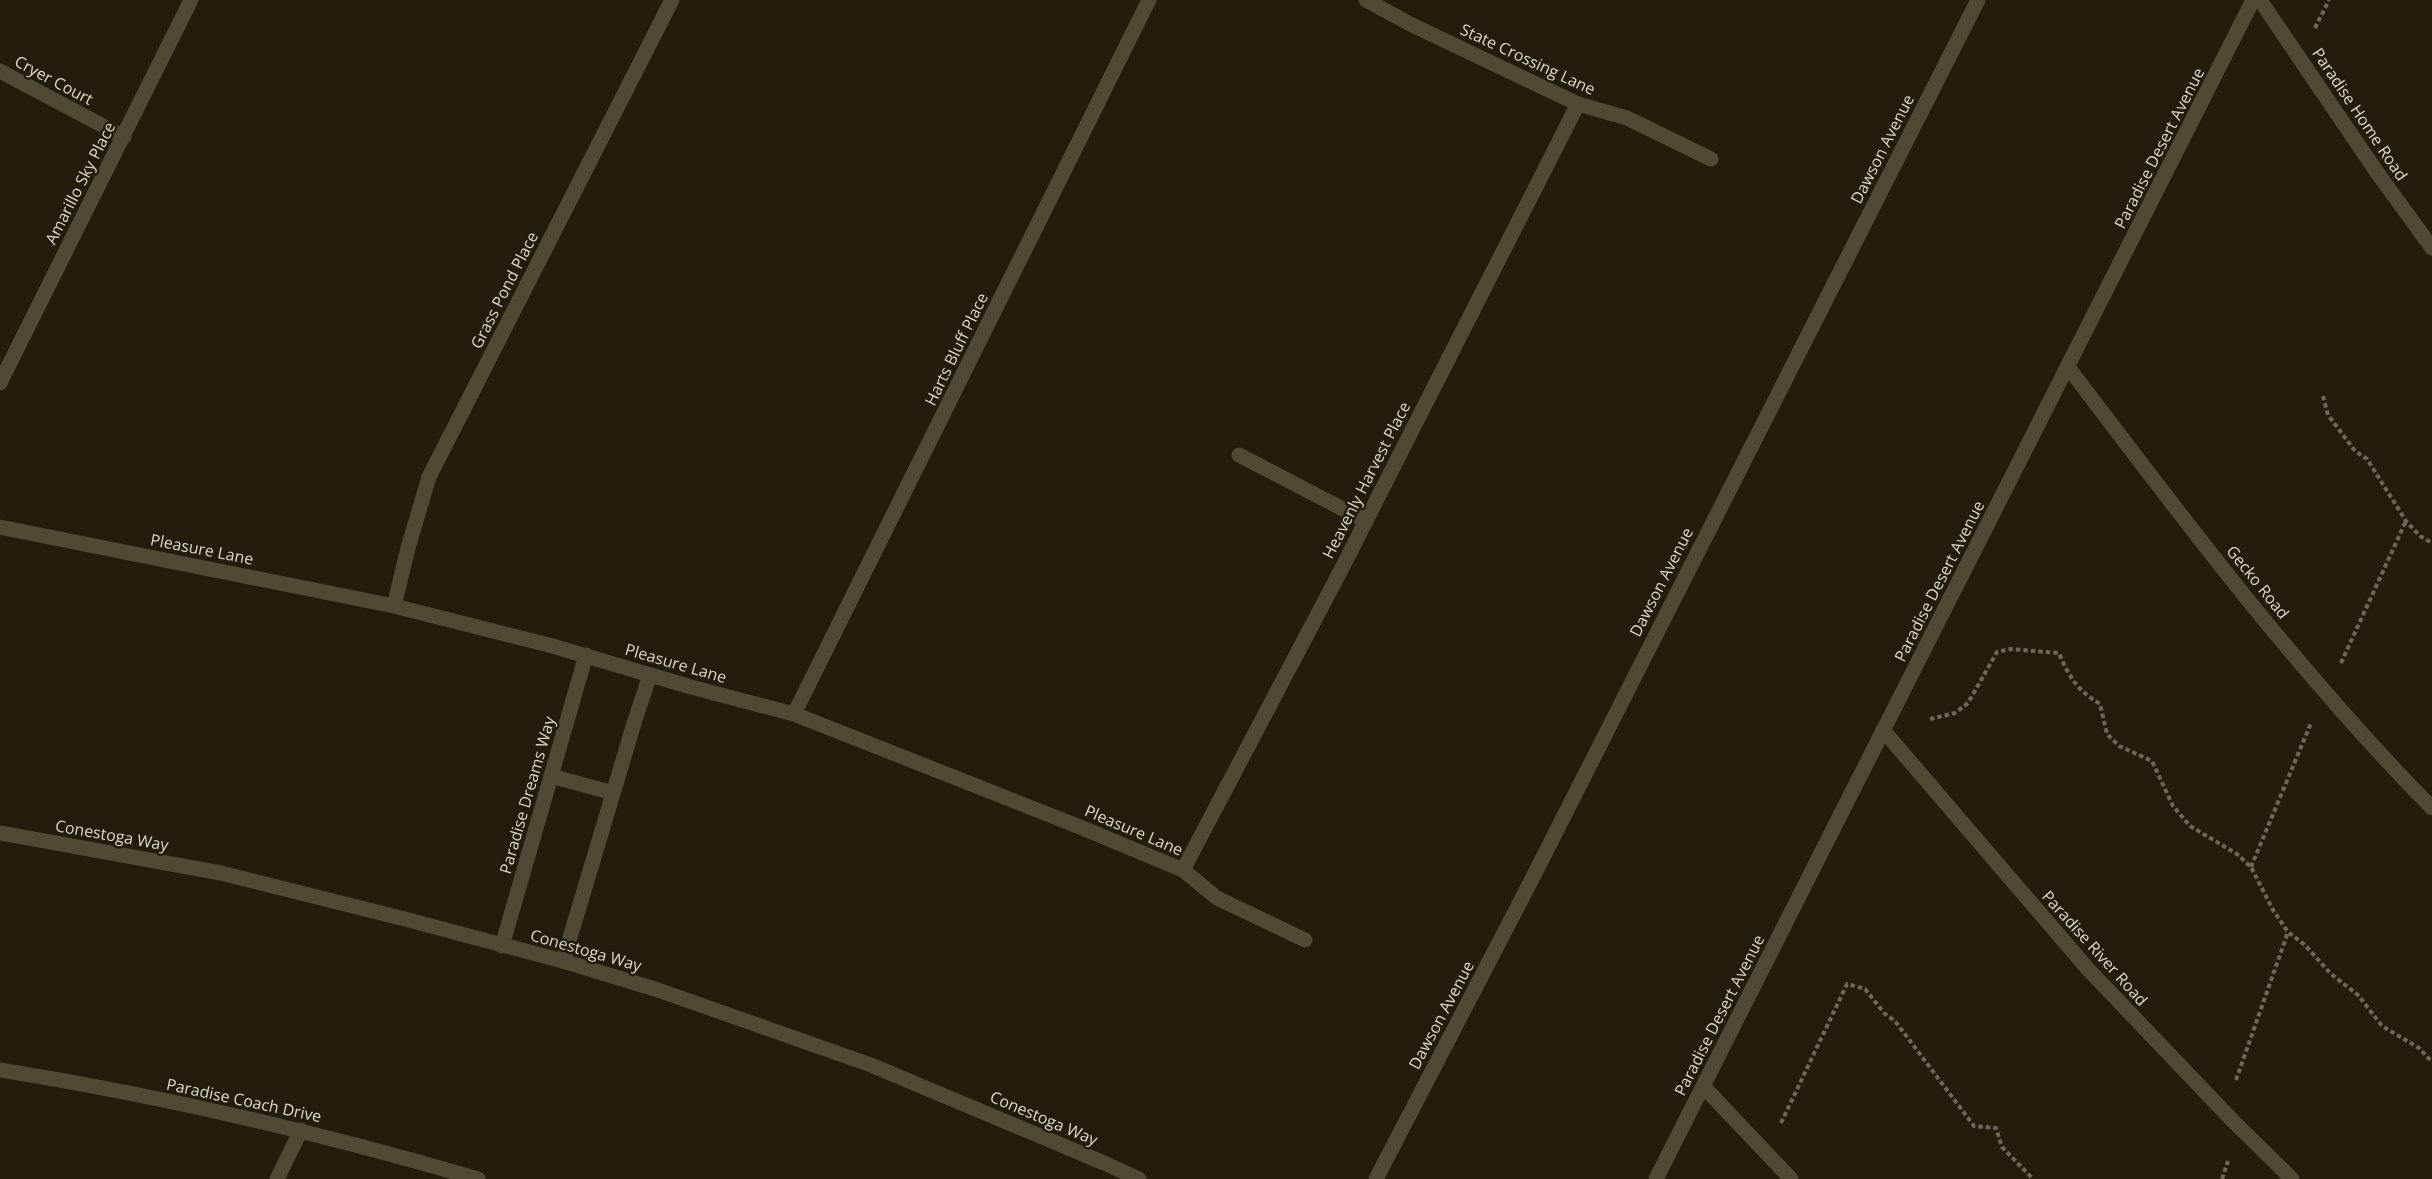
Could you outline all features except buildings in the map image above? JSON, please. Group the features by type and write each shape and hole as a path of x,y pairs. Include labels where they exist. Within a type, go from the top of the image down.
{"street":[{"name":"Amarillo Sky Place","path":"0,382 191,0"},
{"name":"Grass Pond Place","path":"394,606 429,477 672,0"},
{"name":"Harts Bluff Place","path":"794,714 1149,0"},
{"name":"State Crossing Lane","path":"1366,0 1420,29 1578,104 1628,118 1711,159"},
{"name":"Dawson Avenue","path":"1376,1179 1531,881 1978,0"},
{"name":"Paradise Desert Avenue","path":"1656,1179 2253,0"},
{"name":"Paradise Home Road","path":"2260,0 2376,171 2432,248"},
{"name":"Cryer Court","path":"0,71 123,137"},
{"name":"Heavenly Harvest Place","path":"1183,870 1366,521 1578,104"},
{"name":"Gecko Road","path":"2068,367 2232,579 2313,676 2432,808"},
{"path":"1239,455 1366,521"},
{"name":"Pleasure Lane","path":"0,527 394,606 586,655 794,714 1183,870 1217,898 1305,940"},
{"name":"Paradise Dreams Way","path":"502,946 586,655"},
{"path":"563,961 650,675"},
{"name":"Paradise River Road","path":"1883,730 2087,968 2232,1120 2292,1179"},
{"path":"551,776 613,793"},
{"name":"Conestoga Way","path":"0,833 221,873 563,961 709,1007 871,1065 1104,1162 1139,1179"},
{"name":"Paradise Coach Drive","path":"0,1070 70,1081 302,1130 478,1179"},
{"path":"1703,1086 1791,1179"},
{"path":"277,1179 302,1130"}],"path":[{"path":"2315,28 2329,0"},
{"path":"2323,396 2328,415 2355,451 2367,459 2406,521 2420,536 2432,543"},
{"path":"2341,663 2406,521"},
{"path":"1930,719 1955,713 1968,703 1998,652 2010,649 2059,653 2072,679 2083,693 2100,704 2107,734 2119,746 2152,761 2173,807 2190,826 2237,854 2251,867 2273,910 2288,932 2305,945 2331,974 2358,995 2382,1026 2419,1048 2432,1062"},
{"path":"2251,867 2311,723"},
{"path":"2235,1084 2288,932"},
{"path":"1781,1123 1847,984 1865,989 1884,1013 1895,1021 1974,1126 1996,1128 2002,1147 2033,1179"},
{"path":"2222,1179 2228,1161"}]}
